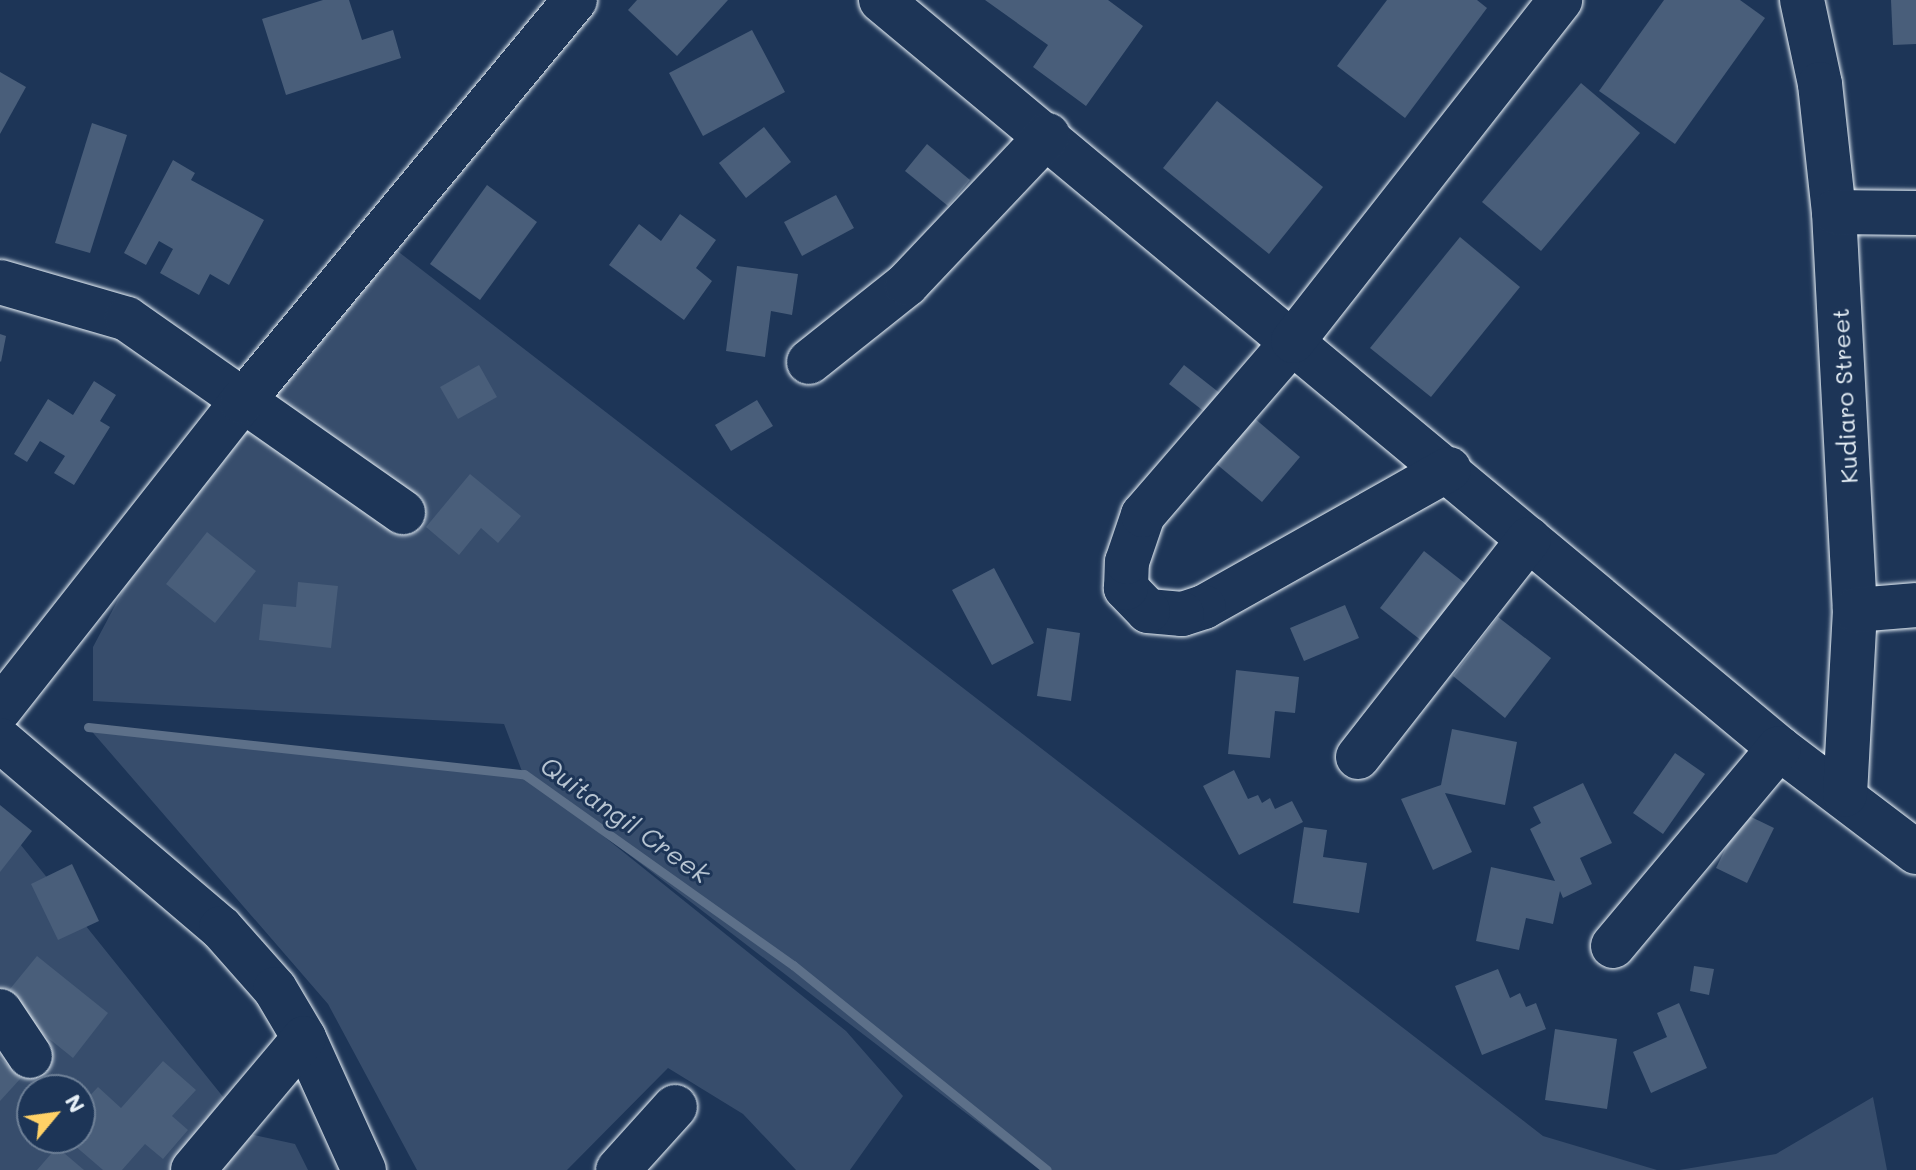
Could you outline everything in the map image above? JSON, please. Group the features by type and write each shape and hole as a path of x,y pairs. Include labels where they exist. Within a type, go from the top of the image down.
{"street":[{"path":"0,709 242,402 575,0"},
{"path":"881,0 1449,469 1779,748 1845,795 1916,852"},
{"path":"1449,469 1204,607 1182,614 1148,611 1126,588 1127,562 1143,515 1293,341 1560,0"},
{"name":"Kudiaro Street","path":"1802,0 1820,84 1834,212 1855,610 1845,795"},
{"path":"809,362 907,284 1048,135"},
{"path":"1834,212 1916,213"},
{"path":"0,282 127,319 403,512"},
{"path":"1358,757 1529,539"},
{"path":"1855,610 1916,605"},
{"path":"0,740 221,928 275,989 304,1038 364,1170"},
{"path":"1613,946 1779,748"},
{"path":"0,1011 30,1056"},
{"path":"193,1170 304,1038"},
{"path":"618,1170 675,1107"}],"shaded area":[{"path":"391,246 1543,1136 1657,1170 1040,1170 571,810 846,1031 903,1096 850,1170 796,1170 743,1114 668,1068 567,1170 417,1170 328,1004 88,727 523,774 504,724 93,701 93,647 137,564"},
{"path":"0,819 228,1103 173,1170 0,1170"},
{"path":"1873,1097 1887,1170 1679,1170 1776,1154"},
{"path":"240,1132 295,1144 308,1170 207,1170"}],"building":[{"path":"323,0 349,0 362,40 393,30 401,58 286,95 262,19"},
{"path":"637,0 728,0 677,56 628,10"},
{"path":"985,0 1108,0 1143,26 1086,106 1033,67 1048,45"},
{"path":"1387,0 1477,0 1487,8 1405,118 1337,66"},
{"path":"1664,0 1740,0 1765,18 1675,144 1599,91"},
{"path":"1891,0 1916,0 1916,44 1893,45"},
{"path":"752,30 785,92 703,136 669,73"},
{"path":"0,72 26,87 0,134"},
{"path":"1581,83 1640,133 1541,251 1482,202"},
{"path":"1217,101 1323,187 1269,254 1163,168"},
{"path":"92,123 127,135 90,253 55,243"},
{"path":"764,127 791,162 746,198 719,163"},
{"path":"927,144 970,180 948,206 905,171"},
{"path":"173,160 195,173 191,180 264,220 229,285 210,274 199,295 160,273 173,249 159,241 146,265 124,253"},
{"path":"487,185 537,222 480,300 430,264"},
{"path":"836,195 854,228 802,256 784,222"},
{"path":"680,214 716,240 696,268 712,281 684,320 609,265 639,224 661,241"},
{"path":"1460,237 1520,287 1431,397 1370,348"},
{"path":"737,266 798,274 792,315 771,311 765,357 726,351"},
{"path":"0,334 6,336 1,362 0,361"},
{"path":"479,365 497,397 458,419 440,387"},
{"path":"1184,365 1221,394 1206,413 1169,384"},
{"path":"94,381 116,395 100,421 110,427 74,485 54,473 65,456 40,441 27,462 14,454 48,399 73,415"},
{"path":"757,400 773,426 731,451 715,425"},
{"path":"1253,417 1300,457 1262,502 1214,462"},
{"path":"470,474 521,516 498,543 481,528 459,555 426,527"},
{"path":"207,532 256,571 215,623 166,584"},
{"path":"1424,551 1471,588 1427,645 1380,608"},
{"path":"994,568 1034,643 992,665 952,590"},
{"path":"298,582 338,586 331,648 259,640 263,604 296,607"},
{"path":"1345,605 1359,638 1304,661 1290,628"},
{"path":"1498,617 1551,658 1505,718 1453,676"},
{"path":"1047,628 1080,633 1071,701 1037,696"},
{"path":"1236,670 1299,677 1295,713 1275,711 1270,758 1228,754"},
{"path":"1452,729 1517,742 1505,805 1445,793 1472,852 1433,870 1401,799 1441,785"},
{"path":"1675,753 1705,774 1663,834 1633,813"},
{"path":"1234,770 1248,799 1258,795 1262,803 1270,798 1275,809 1292,801 1303,822 1239,855 1203,786"},
{"path":"1583,783 1612,843 1580,858 1592,884 1563,898 1560,891 1553,924 1526,918 1519,950 1476,941 1491,867 1555,881 1530,829 1541,823 1533,807"},
{"path":"0,805 32,831 0,872"},
{"path":"1743,813 1774,828 1747,883 1716,868"},
{"path":"1304,827 1327,830 1323,857 1367,863 1359,913 1293,903"},
{"path":"72,864 99,921 58,940 31,884"},
{"path":"37,956 108,1013 73,1058 1,1000"},
{"path":"1694,966 1714,969 1709,995 1690,991"},
{"path":"1498,969 1510,998 1520,993 1526,1007 1536,1003 1546,1029 1482,1055 1455,986"},
{"path":"1679,1003 1707,1068 1651,1093 1633,1052 1667,1037 1657,1013"},
{"path":"1555,1029 1617,1039 1607,1109 1545,1100"},
{"path":"0,1058 17,1074 16,1083 0,1101"},
{"path":"163,1061 196,1090 172,1116 188,1130 163,1159 145,1144 122,1170 103,1170 84,1154 96,1154 96,1089 98,1087 121,1108"},
{"path":"51,1154 65,1154 84,1170 37,1170"}],"waterway":[{"name":"Quitangil Creek","path":"88,727 524,774 793,965 1047,1170"}]}
